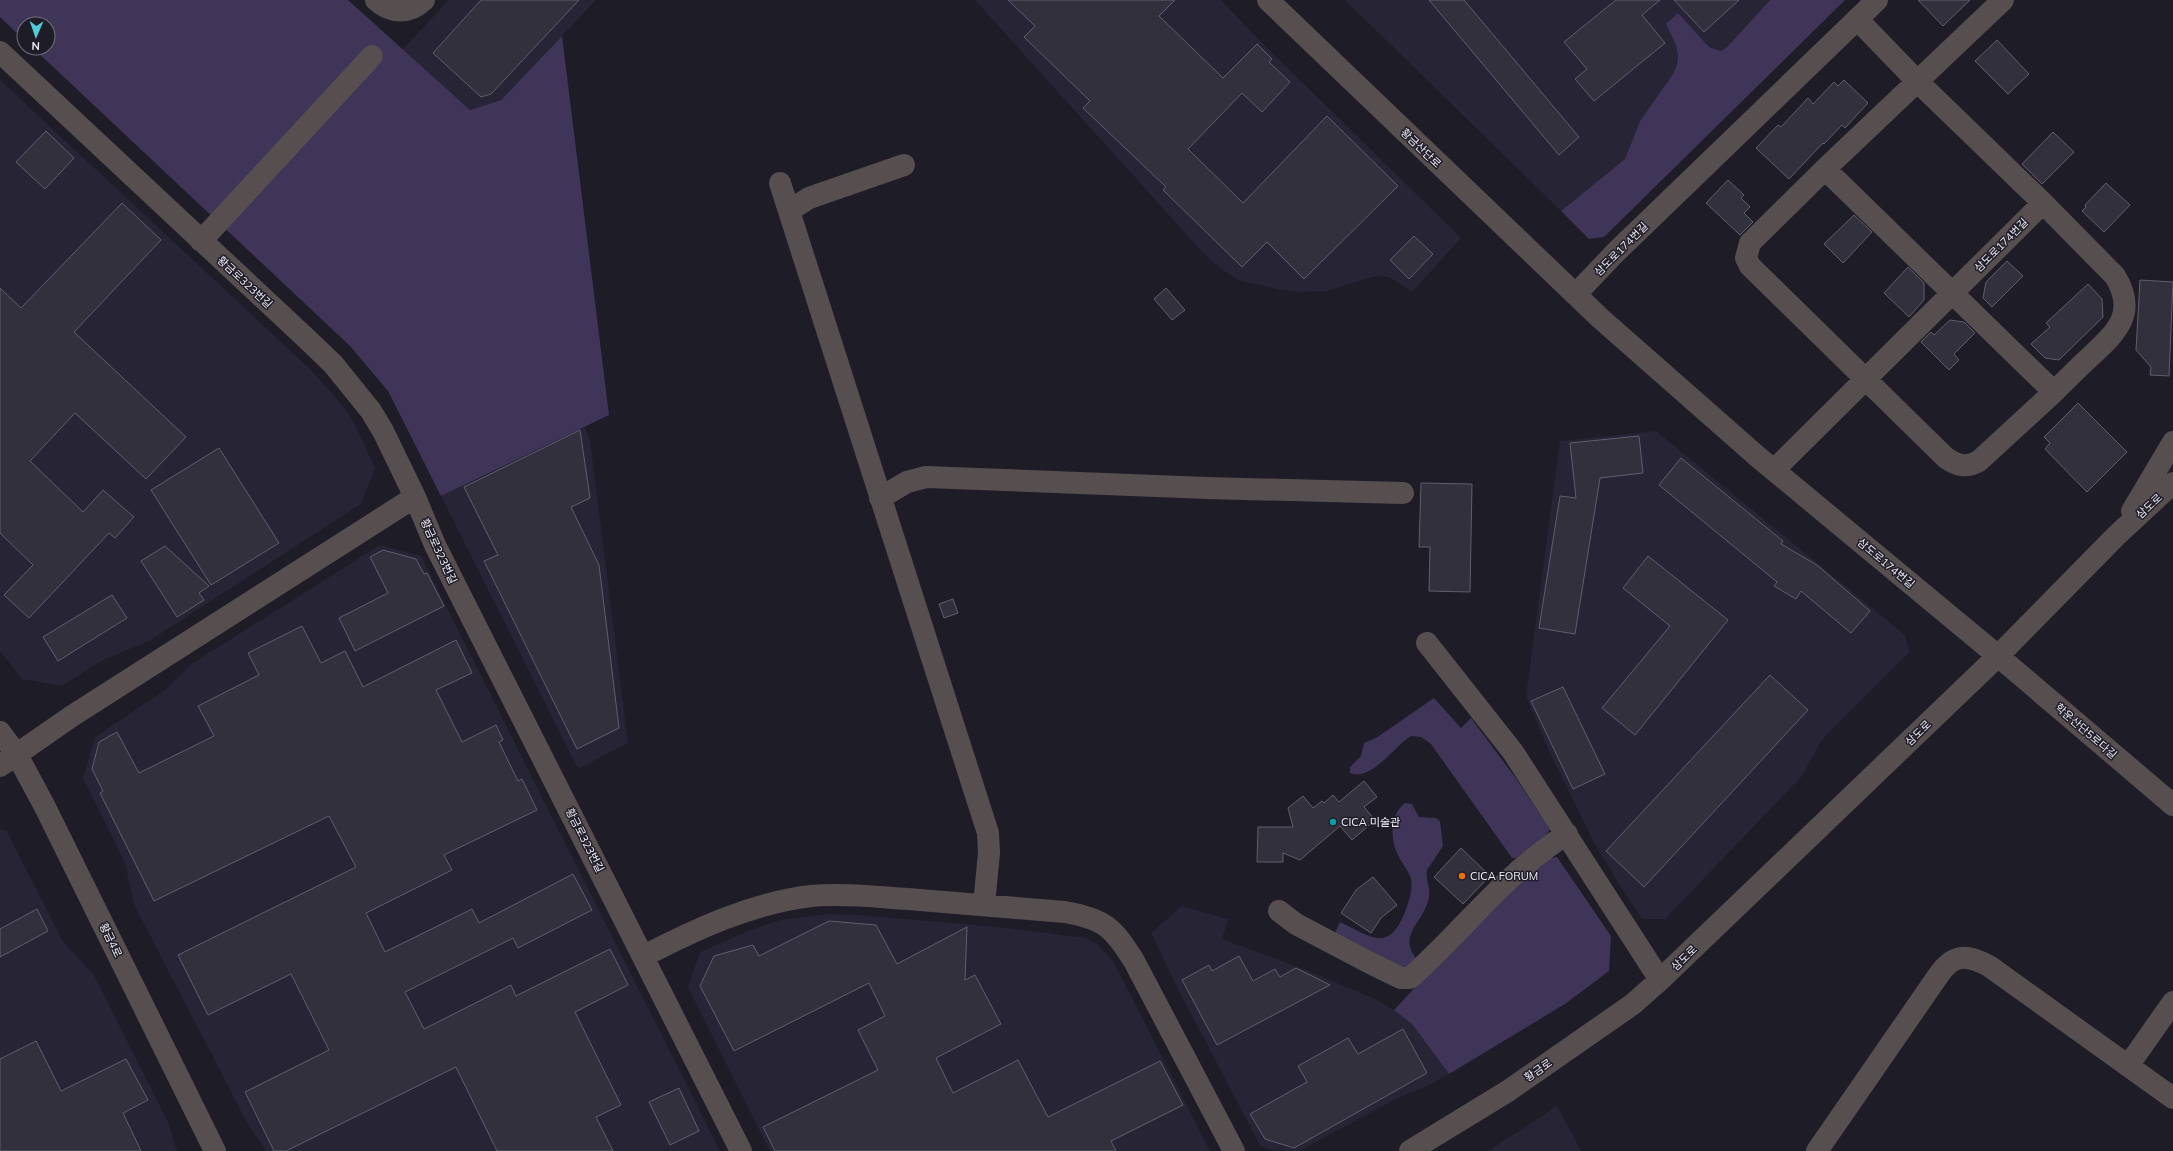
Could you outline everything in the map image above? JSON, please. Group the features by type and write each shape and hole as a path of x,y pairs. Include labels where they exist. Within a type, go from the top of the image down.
{"street":[{"path":"376,0 390,10 406,11 418,6 424,0"},
{"name":"황금산단로","path":"1268,0 1413,141 1576,294"},
{"name":"삼도로174번길","path":"1877,0 1621,248 1576,294 1606,323 1774,470 1998,656"},
{"path":"1857,19 1917,81 2043,203 2115,276 2122,288 2125,300 2124,314 2115,333 1979,462 1971,465 1962,466 1946,458 1750,266 1746,258 1750,243 1825,169 1917,81 2003,0"},
{"name":"황금로323번길","path":"0,52 308,340 357,392 383,431 415,497 435,545 742,1151"},
{"path":"201,241 372,56"},
{"path":"790,211 808,198 904,165"},
{"path":"1825,169 2054,392"},
{"path":"780,182 988,833 989,853 984,905"},
{"name":"삼도로174번길","path":"1774,470 2043,203"},
{"path":"2116,536 2166,457 2173,442"},
{"path":"880,498 907,482 926,477 1207,488 1403,493"},
{"name":"삼도로","path":"1660,980 1998,656 2116,536 2173,483"},
{"path":"8,760 72,716 415,497"},
{"path":"1428,642 1494,726 1567,834 1660,980"},
{"name":"학운산단5로다길","path":"1998,656 2173,805"},
{"name":"황금4로","path":"0,732 8,760 44,805 215,1151"},
{"path":"1279,910 1296,924 1372,964 1401,978 1410,978 1529,860 1567,834"},
{"path":"644,956 677,939 731,916 767,905 811,896 857,896 984,905 1083,916 1099,921 1113,931 1134,961 1234,1151"},
{"path":"1817,1151 1948,962 1958,958 1976,959 1989,966 2173,1098"},
{"name":"황금로","path":"1410,1151 1508,1091 1633,1004 1660,980"},
{"path":"2128,1066 2173,1002"}],"shaded area":[{"path":"0,0 348,0 470,110 501,100 562,36 609,415 441,496 388,391 350,346 42,56 56,56 56,16 16,16 16,32 0,17"},
{"path":"449,0 596,0 501,100 470,110 402,50"},
{"path":"975,0 1221,0 1261,42 1461,238 1412,292 1391,278 1380,276 1327,291 1300,292 1277,289 1238,280 1206,256"},
{"path":"1345,0 1770,0 1727,47 1721,51 1709,47 1702,40 1676,45 1678,56 1673,74 1640,121 1625,159 1561,211"},
{"path":"1770,0 1845,0 1604,237 1589,239 1561,211 1625,159 1640,121 1673,74 1678,56 1676,45 1666,24 1678,13 1709,47 1721,51 1727,47"},
{"path":"0,80 312,371 343,406 354,423 375,468 361,504 149,641 101,661 62,686 22,679 0,651"},
{"path":"584,426 590,440 628,743 578,769 441,496"},
{"path":"1656,431 1905,635 1909,652 1823,738 1802,776 1665,919 1642,919 1593,841 1548,749 1526,696 1560,441"},
{"path":"380,545 421,556 720,1151 266,1151 246,1121 134,904 125,863 83,778 95,737 165,690 193,663"},
{"path":"1434,698 1461,728 1471,718 1515,777 1550,829 1547,834 1516,858 1512,858 1431,744 1421,737 1411,736 1375,768 1358,774 1350,773 1350,767 1361,756 1364,743 1376,738"},
{"path":"1405,803 1412,804 1419,817 1436,818 1440,821 1443,846 1427,870 1429,897 1427,906 1414,928 1409,942 1411,950 1416,958 1404,969 1334,935 1340,922 1361,933 1378,938 1386,937 1399,925 1409,900 1411,879 1396,851 1393,828 1396,814"},
{"path":"0,829 7,831 63,942 94,975 168,1122 177,1151 0,1151"},
{"path":"1557,857 1611,936 1609,971 1565,1004 1449,1074 1412,1024 1394,1010 1474,924 1542,860"},
{"path":"1182,906 1228,919 1222,939 1309,971 1375,999 1394,1010 1412,1024 1449,1074 1427,1086 1398,1098 1299,1151 1278,1151 1261,1147 1180,993 1151,933"},
{"path":"828,914 860,915 1008,928 1086,938 1097,944 1113,961 1210,1151 770,1151 688,987 700,952 751,930 780,920"},
{"path":"1557,1106 1581,1151 1488,1151"}],"building":[{"path":"481,0 579,0 491,94 481,97 433,53"},
{"path":"1008,0 1175,0 1159,16 1223,78 1257,44 1272,59 1269,62 1290,82 1262,112 1242,93 1188,149 1243,203 1327,116 1398,186 1304,279 1267,242 1242,267 1163,190 1166,187 1083,108 1090,101 1024,37 1035,26"},
{"path":"1429,0 1464,0 1579,137 1559,155"},
{"path":"1616,0 1660,0 1642,15 1665,43 1594,101 1575,79 1587,69 1564,42"},
{"path":"1674,0 1739,0 1704,32"},
{"path":"1918,0 1970,0 1943,26"},
{"path":"1997,40 2029,74 2008,94 1975,61"},
{"path":"1844,80 1868,103 1845,128 1842,125 1824,144 1823,143 1789,179 1756,148 1778,125 1781,127 1808,98 1813,104 1834,82 1838,86"},
{"path":"46,131 74,158 45,189 16,162"},
{"path":"2053,132 2074,152 2042,184 2022,164"},
{"path":"1728,180 1744,195 1741,198 1750,207 1744,213 1753,222 1740,235 1706,203"},
{"path":"2106,183 2130,205 2104,232 2082,211 2086,207 2085,205"},
{"path":"122,203 161,240 74,332 186,437 146,479 75,413 30,461 83,512 103,490 134,517 115,538 109,533 29,618 4,595 33,565 0,533 0,288 21,308"},
{"path":"1854,215 1872,232 1843,263 1824,244"},
{"path":"1414,236 1433,254 1409,279 1390,260"},
{"path":"2007,261 2023,276 1992,307 1983,298 1986,282"},
{"path":"1908,267 1924,283 1924,300 1909,317 1884,293"},
{"path":"2140,280 2173,282 2169,376 2150,375 2151,367 2136,350"},
{"path":"2088,284 2102,299 2103,317 2059,360 2045,358 2031,344 2050,327 2046,323"},
{"path":"1166,288 1185,310 1172,320 1154,299"},
{"path":"1950,320 1964,322 1975,333 1954,354 1959,360 1949,370 1921,342 1931,332 1934,335"},
{"path":"2078,403 2127,452 2087,492 2045,449 2050,443 2044,437"},
{"path":"580,430 590,498 571,507 599,565 619,728 577,749 484,561 498,555 464,487"},
{"path":"1639,436 1643,473 1600,478 1575,634 1539,628 1560,496 1576,498 1570,443"},
{"path":"219,448 279,543 211,585 151,490"},
{"path":"1681,458 1783,541 1781,544 1817,565 1870,611 1851,633 1801,591 1796,599 1774,586 1777,582 1659,485"},
{"path":"1421,483 1472,484 1470,592 1429,591 1430,547 1419,547"},
{"path":"165,546 209,586 199,593 204,600 177,617 141,561"},
{"path":"383,550 416,559 424,574 427,573 444,606 355,651 339,618 388,593 370,557"},
{"path":"1648,556 1728,620 1635,735 1602,708 1670,626 1623,588"},
{"path":"112,595 127,618 58,661 43,637"},
{"path":"953,599 958,613 944,618 939,604"},
{"path":"302,626 321,663 345,651 363,687 456,640 472,673 436,690 462,742 496,725 503,740 499,742 518,781 522,779 537,810 444,855 452,870 366,913 385,952 472,909 479,923 573,874 592,910 518,948 513,938 405,992 424,1029 511,985 516,996 610,949 628,985 575,1012 621,1105 596,1117 613,1151 497,1151 456,1067 286,1151 274,1151 245,1092 329,1050 291,974 208,1015 178,955 356,867 329,816 154,901 100,793 103,791 92,769 99,742 117,732 139,773 214,736 198,706 259,675 248,653"},
{"path":"1770,675 1808,710 1644,887 1606,851"},
{"path":"1563,687 1605,774 1573,789 1531,701"},
{"name":"CICA 미술관","path":"1364,781 1377,797 1364,807 1375,820 1352,840 1340,826 1300,860 1283,853 1283,862 1257,862 1258,827 1293,827 1288,808 1303,796 1313,808 1322,801 1324,803 1333,795 1339,802"},
{"name":"CICA FORUM","path":"1461,848 1490,876 1463,904 1434,877"},
{"path":"1373,877 1397,905 1381,918 1371,933 1341,913 1356,890"},
{"path":"37,909 48,931 0,957 0,929"},
{"path":"829,921 876,925 897,964 967,927 965,980 975,975 1001,1024 936,1058 953,1093 1018,1060 1048,1117 1160,1061 1183,1105 1111,1141 1116,1151 775,1151 763,1127 878,1070 858,1030 885,1016 869,983 734,1051 700,986 714,956 753,945 759,956"},
{"path":"1239,956 1253,981 1275,969 1280,977 1296,968 1330,985 1217,1045 1182,980 1209,965 1212,971"},
{"path":"1403,1029 1427,1073 1294,1148 1265,1139 1250,1114 1307,1082 1298,1066 1348,1038 1358,1054"},
{"path":"36,1041 61,1091 126,1059 148,1100 123,1113 141,1151 0,1151 0,1059"},
{"path":"679,1088 699,1131 670,1145 649,1102"}],"place":[{"name":"CICA 미술관","path":"1333,822"},
{"name":"CICA FORUM","path":"1462,876"}]}
